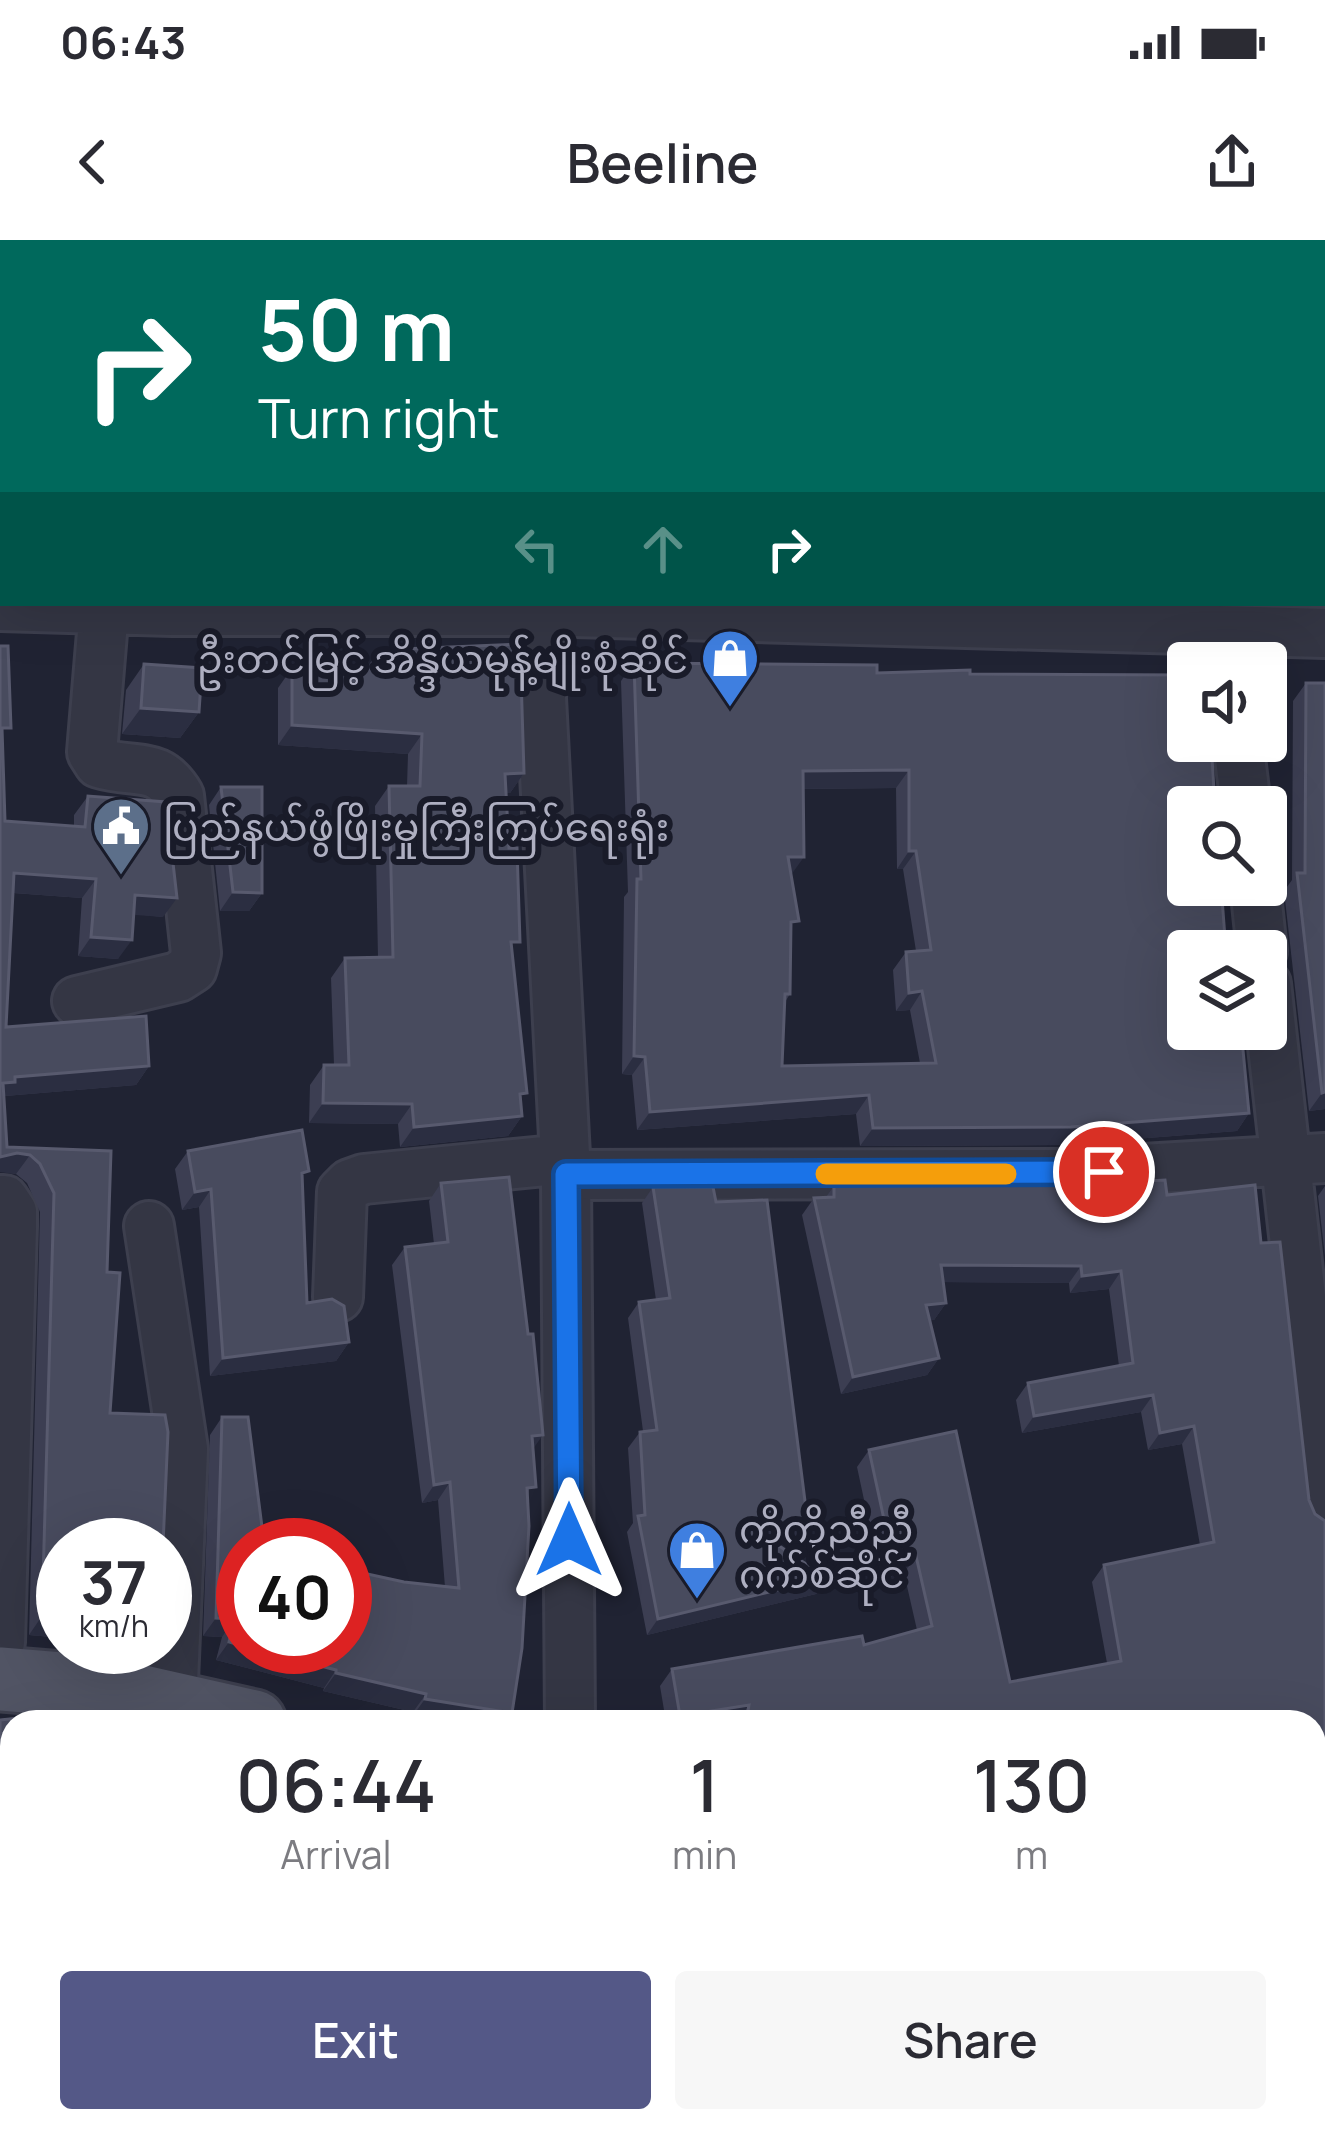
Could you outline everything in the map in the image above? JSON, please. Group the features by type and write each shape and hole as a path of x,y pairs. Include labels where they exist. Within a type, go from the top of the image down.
{"main road":[{"path":"0,1679 98,1688 199,1710"}],"street":[{"path":"0,606 537,607 1325,633"},
{"path":"537,607 565,1167 570,1710"},
{"path":"76,1001 178,976 192,968 196,952 179,796 169,778 99,764 92,752 104,609"},
{"path":"1281,1050 1306,1161 1325,1513"},
{"path":"338,1297 341,1192 364,1179 565,1167 1059,1174 1306,1161"},
{"path":"0,1200 12,1212 12,1226 0,1642"},
{"path":"149,1226 183,1449 172,1704"}],"building":[{"path":"520,644 524,773 505,774 509,848 517,848 520,942 511,942 527,1093 520,1094 522,1116 414,1127 412,1104 323,1103 324,1065 349,1065 345,958 393,957 389,786 420,786 422,734 292,725 292,668 379,669 379,650"},
{"path":"0,646 8,646 11,728 2,728 5,821 85,827 88,796 166,802 177,898 135,895 132,940 91,937 96,879 14,873 6,1027 146,1016 149,1066 15,1077 15,1082 3,1083 7,1147 111,1151 107,1272 120,1273 110,1413 165,1415 164,1518 45,1518 54,1193 40,1164 30,1155 0,1157"},
{"path":"634,663 877,665 877,673 970,670 970,674 1167,675 1167,762 1212,762 1214,786 1167,786 1167,906 1223,906 1224,930 1167,930 1167,1050 1243,1050 1249,1113 1071,1127 873,1128 869,1095 650,1112 645,1057 634,1056 637,879 641,879","holes":["909,770 909,851 916,851 931,950 906,952 909,993 922,991 936,1063 782,1066 791,922 799,921 788,857 804,857 803,771"]},
{"path":"144,664 202,668 199,712 141,708"},
{"path":"1306,683 1325,683 1322,1093 1297,873 1305,873"},
{"path":"221,787 262,787 262,893 233,892"},
{"path":"302,1130 309,1171 302,1173 307,1303 332,1299 344,1306 349,1342 223,1358 211,1189 195,1192 188,1151"},
{"path":"509,1177 543,1435 532,1436 536,1487 527,1488 522,1648 512,1710 425,1699 426,1694 340,1674 372,1674 372,1575 459,1588 450,1482 434,1485 405,1247 448,1242 441,1183"},
{"path":"1165,1180 1167,1195 1255,1185 1261,1243 1280,1242 1309,1500 1315,1514 1325,1521 1325,1710 748,1710 749,1705 679,1710 672,1669 862,1636 864,1645 932,1626 916,1556 893,1561 869,1450 956,1431 1010,1682 1121,1661 1104,1565 1214,1542 1194,1426 1160,1433 1153,1395 1034,1416 1028,1383 1133,1363 1121,1271 1082,1276 1081,1266 941,1265 946,1303 926,1305 939,1358 853,1377 814,1198 834,1197 834,1186"},
{"path":"653,1187 713,1187 716,1202 767,1200 808,1525 757,1531 827,1578 658,1619 638,1516 645,1515 640,1432 657,1430 639,1302 670,1298"},
{"path":"222,1417 248,1417 261,1518 219,1518"}],"slow traffic":[{"path":"826,1174 1006,1174"}],"place":[{"name":"ဦးတင်မြင့် အိန္ဒိယမုန့်မျိုးစုံဆိုင်","path":"730,709"},
{"name":"ပြည်နယ်ဖွံဖြိုးမှုကြီးကြပ်ရေးရုံး","path":"121,877"},
{"name":"ကိုကိုညီညီ ဂက်စ်ဆိုင်","path":"697,1601"}],"route":[{"path":"569,1540 566,1174 1104,1172"}]}
